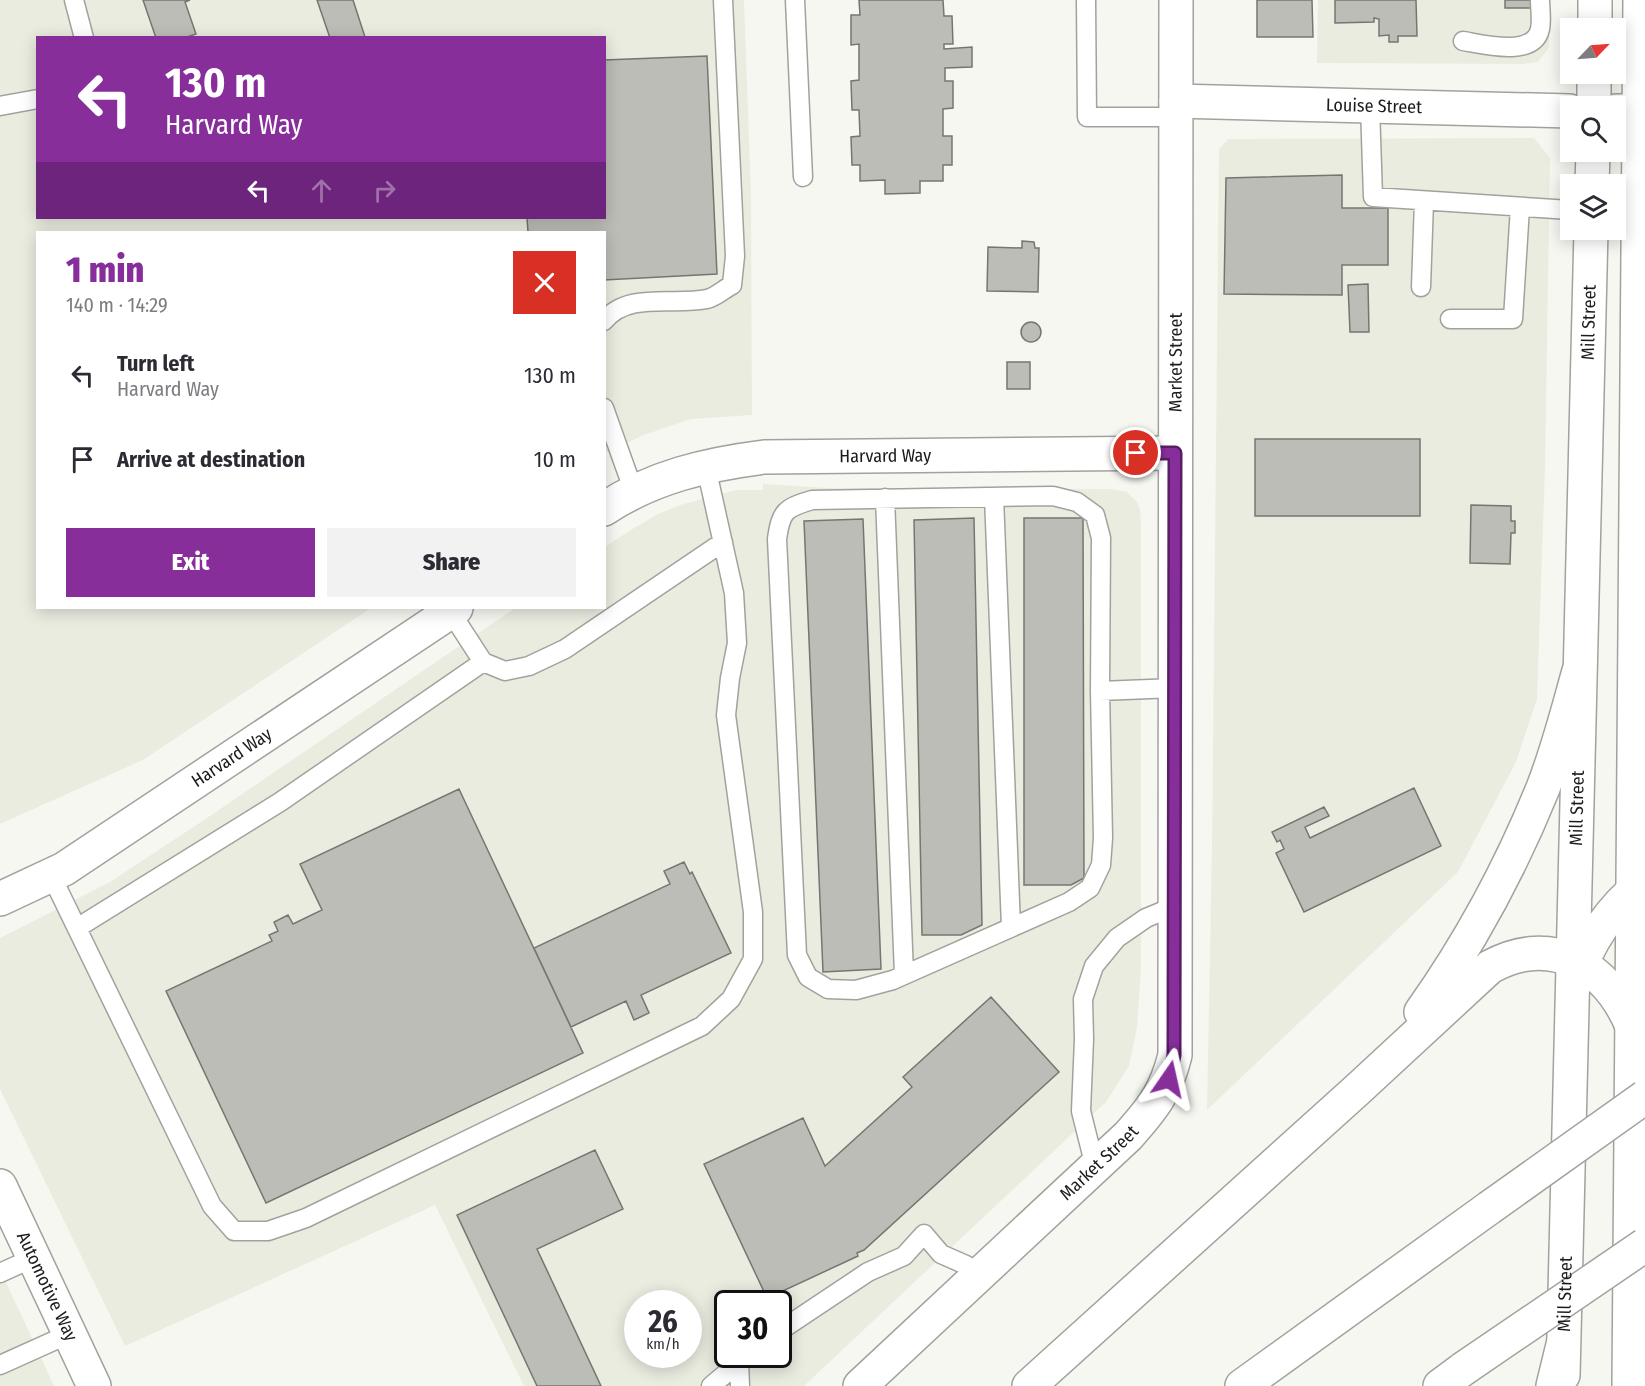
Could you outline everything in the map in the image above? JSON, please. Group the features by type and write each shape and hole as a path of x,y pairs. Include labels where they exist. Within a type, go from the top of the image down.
{"main road":[{"name":"Market Street","path":"860,1386 1128,1136 1151,1110 1169,1079 1174,1055 1175,906 1176,0"},
{"path":"1595,0 1595,18"},
{"path":"1629,1386 1632,1026 1639,886 1642,277 1628,111 1640,0"},
{"name":"Louise Street","path":"1176,109 1370,106 1560,111"},
{"name":"Mill Street","path":"1563,1386 1576,970 1579,671 1591,240"},
{"name":"Harvard Way","path":"606,508 670,476 724,462 764,457 1175,453"},
{"name":"Harvard Way","path":"0,899 64,869 453,609"},
{"path":"1357,1090 1391,1052 1422,1011 1494,893 1543,787 1563,729 1579,671"},
{"path":"1576,970 1603,924 1617,906 1639,886"},
{"path":"1029,1386 1490,967 1509,957 1546,954 1576,970 1598,975 1624,1006 1632,1026"},
{"path":"1242,1386 1645,1097"},
{"name":"Automotive Way","path":"0,1186 94,1386"},
{"path":"1451,1378 1645,1245"},
{"path":"1553,1386 1563,1345"}],"lane":[{"path":"74,0 83,36"},
{"path":"606,319 610,314 636,302 676,302 710,298 732,285 735,256 723,0"},
{"path":"795,0 803,177"},
{"path":"1086,0 1087,117 1176,109"},
{"path":"1463,40 1515,48 1527,44 1540,30 1540,0"},
{"path":"0,106 36,99"},
{"path":"1370,106 1373,197 1560,209"},
{"path":"1421,286 1424,201"},
{"path":"1450,320 1513,320 1520,207"},
{"path":"606,414 634,492"},
{"path":"51,875 212,1206 234,1231 268,1231 306,1218 702,1026 731,999 753,959 753,912 726,715 737,643 734,593 706,466"},
{"path":"1053,496 1077,502 1095,515 1101,538 1100,691 1103,838 1101,865 1090,888 1069,902 904,974 856,990 828,989 808,977 797,955 777,539 780,519 792,506 812,500 994,497 1053,496"},
{"path":"994,497 1011,927"},
{"path":"885,498 904,974"},
{"path":"453,609 483,662 505,671 529,666 565,649 723,542"},
{"path":"77,928 280,802 483,662"},
{"path":"1100,691 1175,688"},
{"path":"1095,1167 1081,1111 1083,999 1094,966 1118,938 1146,918 1175,906"},
{"path":"792,1323 868,1272 904,1256 924,1234 941,1254 966,1265 979,1275"},
{"path":"0,1274 33,1258"},
{"path":"0,1365 69,1334"},
{"path":"711,1386 732,1368"},
{"path":"740,1386 743,1368"}],"shaded area":[{"path":"0,0 744,0 751,195 752,415 691,419 644,435 606,453 606,231 36,231 36,609 370,609 143,760 0,824"},
{"path":"1318,0 1549,0 1549,48 1538,62 1522,64 1317,63"},
{"path":"1534,138 1550,158 1545,469 1537,699 1516,762 1458,872 1207,1110 1219,149 1228,139"},
{"path":"763,484 828,488 1112,489 1127,492 1137,502 1141,523 1141,969 1137,1028 1129,1066 1106,1102 804,1386 524,1386 435,1205 125,1346 0,1089 0,938 110,882 514,609 606,609 606,546 660,513 680,505 736,490 763,490"},
{"path":"0,1270 25,1323 54,1386 0,1386"}],"building":[{"path":"143,0 190,0 185,2 196,34 155,36"},
{"path":"317,0 353,0 365,36 329,36"},
{"path":"859,0 943,0 944,16 952,16 953,44 944,44 944,49 972,47 972,67 945,68 945,81 953,81 953,108 943,109 943,136 952,136 952,165 943,165 943,181 920,181 920,193 885,194 885,180 860,181 860,165 852,165 851,137 860,136 859,110 852,110 851,81 859,80 859,44 851,45 851,15 860,15"},
{"path":"1257,0 1312,0 1313,37 1257,37"},
{"path":"1335,0 1416,0 1417,36 1398,36 1398,42 1389,42 1389,35 1379,36 1379,19 1374,18 1374,22 1335,23"},
{"path":"1505,0 1533,0 1533,8 1505,8"},
{"path":"707,56 717,274 606,280 606,231 528,231 527,219 606,219 606,60"},
{"path":"1342,175 1342,208 1388,208 1388,265 1342,265 1342,295 1224,294 1226,178"},
{"path":"1022,241 1034,242 1035,248 1039,248 1038,292 987,291 988,247 1022,248"},
{"path":"1368,284 1369,332 1350,332 1348,285"},
{"path":"1031,322 1038,325 1041,332 1038,339 1031,342 1024,339 1021,332 1024,325"},
{"path":"1007,362 1030,362 1030,389 1007,389"},
{"path":"1255,439 1420,439 1420,516 1255,516"},
{"path":"1471,505 1511,506 1511,521 1515,521 1515,533 1511,533 1510,564 1470,563"},
{"path":"974,518 982,925 961,935 922,935 914,520"},
{"path":"1024,518 1083,518 1084,878 1071,885 1024,885"},
{"path":"863,519 881,969 823,972 804,521"},
{"path":"1414,788 1441,846 1304,912 1276,853 1284,849 1280,840 1277,842 1272,832 1324,807 1329,816 1305,827 1310,838"},
{"path":"459,789 583,1053 266,1203 166,991 272,941 269,935 278,931 274,922 288,915 293,924 322,910 300,864"},
{"path":"684,862 690,874 692,872 731,953 641,995 649,1013 634,1020 626,1001 571,1027 534,948 670,884 664,871"},
{"path":"991,997 1059,1072 864,1250 857,1253 858,1256 785,1290 763,1290 704,1164 803,1118 825,1166 912,1087 903,1077"},
{"path":"595,1150 623,1209 537,1249 601,1386 537,1386 457,1215"}],"route":[{"path":"1136,453 1175,453 1174,1055 1169,1079"}]}
